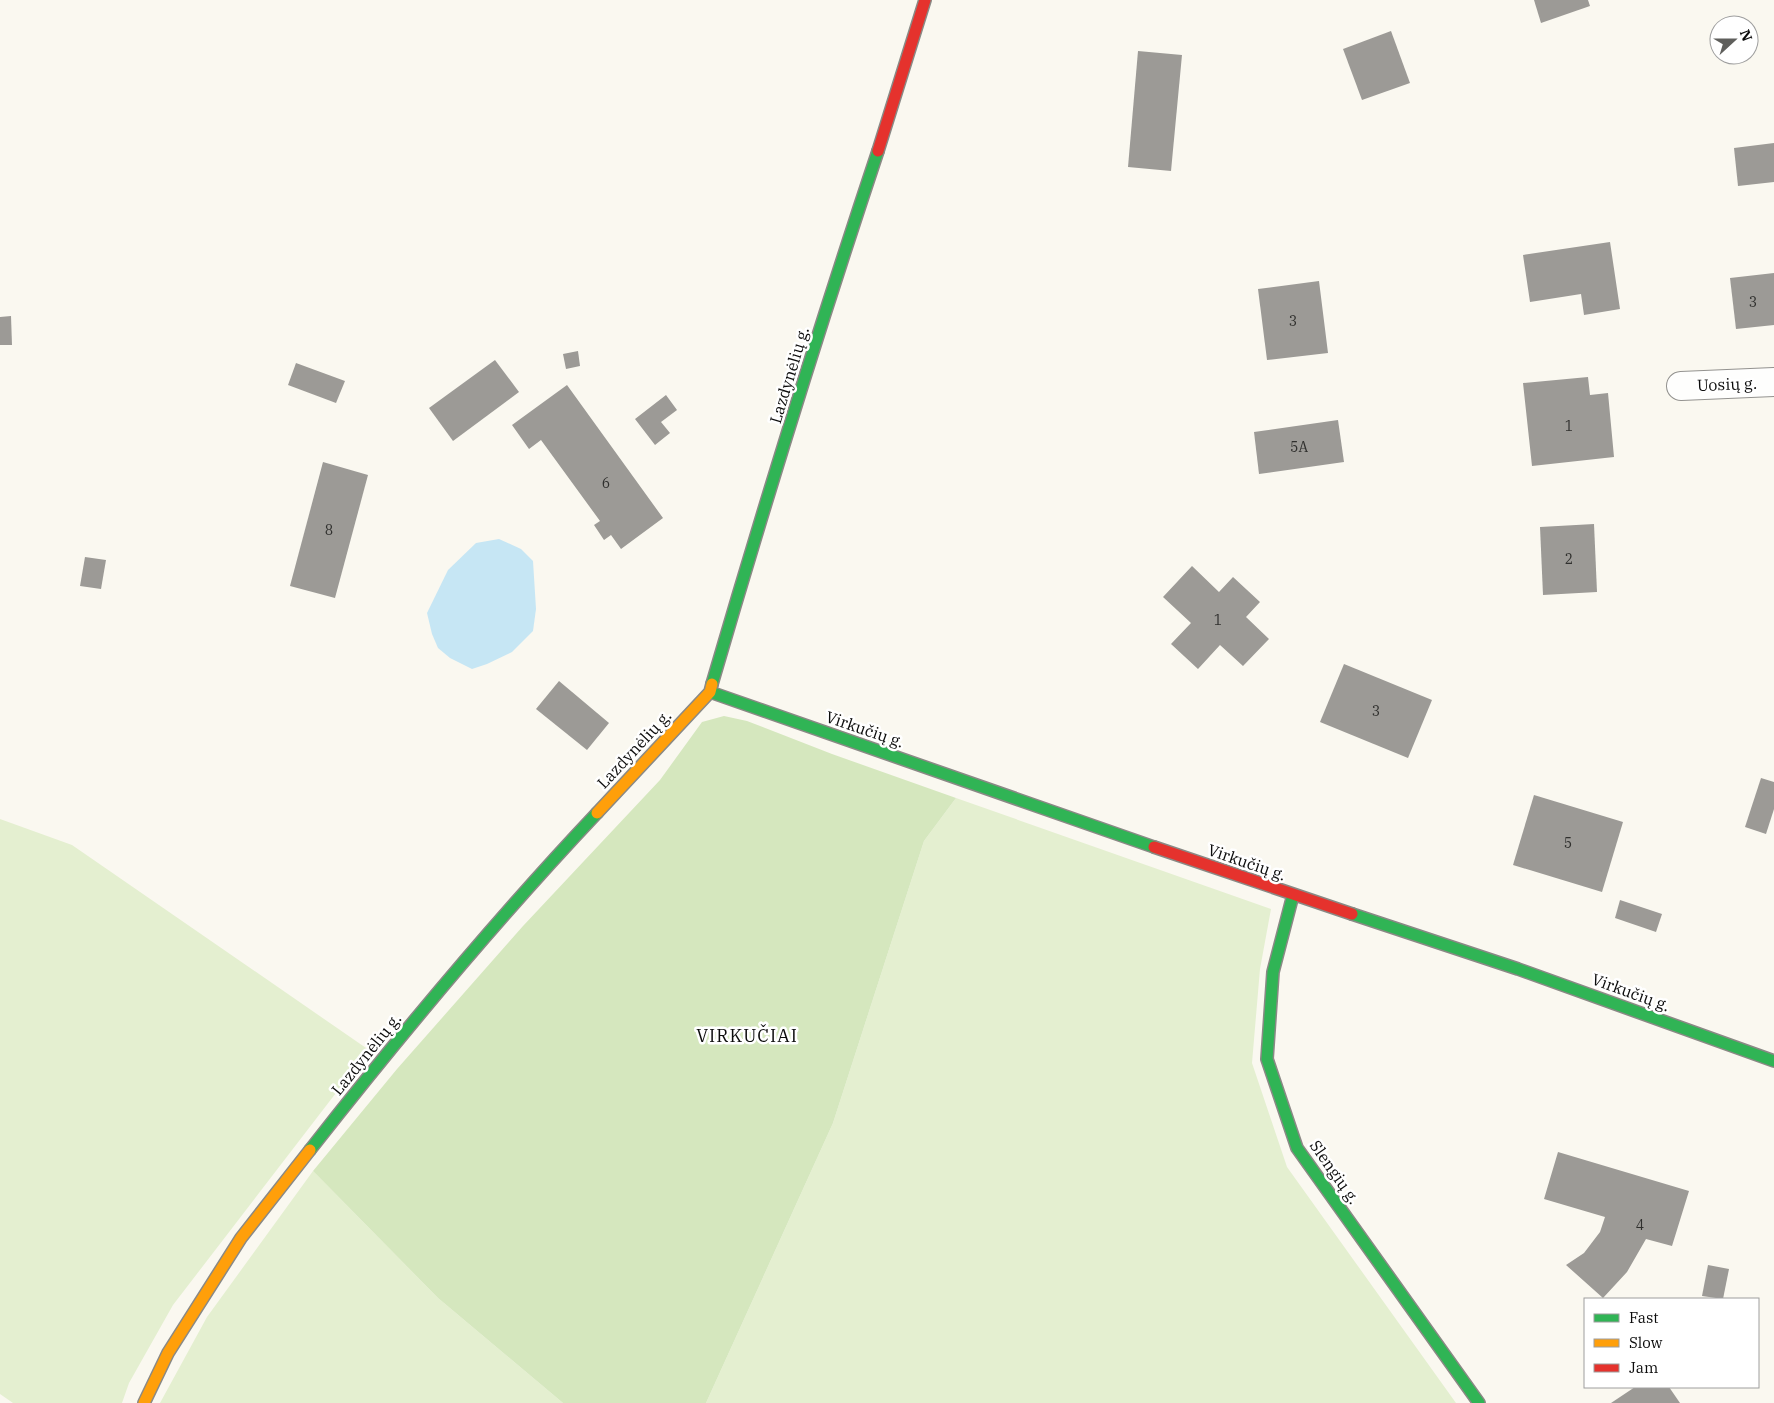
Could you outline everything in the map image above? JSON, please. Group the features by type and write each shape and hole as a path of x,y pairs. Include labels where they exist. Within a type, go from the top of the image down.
{"street":[{"name":"Lazdynėlių g.","path":"144,1403 168,1353 241,1238 388,1051 544,869 710,692 746,568 840,266 889,120 925,0"},
{"name":"Uosių g.","path":"1681,386 1774,382"},
{"name":"Virkučių g.","path":"710,692 1293,895 1518,969 1774,1061"},
{"name":"Slengių g.","path":"1293,895 1273,972 1267,1059 1298,1148 1479,1403"}],"green space":[{"path":"724,716 747,721 832,754 956,798 924,841 833,1123 706,1403 563,1403 438,1298 313,1171 397,1069 523,926 660,780 702,722"},
{"path":"956,798 1271,909 1260,969 1252,1063 1287,1167 1456,1403 706,1403 833,1123 924,841"},
{"path":"0,819 72,845 369,1050 173,1305 129,1383 122,1403 13,1403 0,1394"},
{"path":"313,1171 438,1298 563,1403 160,1403 207,1317"}],"water":[{"path":"499,539 521,549 533,561 536,609 533,631 512,652 472,669 450,658 438,648 432,634 427,613 448,570 476,543"}],"building":[{"path":"1534,0 1588,0 1590,6 1541,23"},
{"path":"1391,31 1410,83 1362,100 1343,49"},
{"path":"1138,51 1182,55 1171,171 1128,167"},
{"path":"1774,143 1774,182 1738,186 1734,148"},
{"path":"1610,242 1620,309 1584,315 1581,294 1530,302 1523,255"},
{"path":"1774,273 1774,325 1736,329 1730,278"},
{"path":"1319,281 1328,353 1267,360 1258,289"},
{"path":"11,316 12,345 0,345 0,317"},
{"path":"578,351 580,366 566,369 563,354"},
{"path":"495,360 519,392 453,441 429,408"},
{"path":"296,363 345,381 336,403 288,385"},
{"path":"1588,377 1590,395 1608,393 1614,457 1532,466 1523,383"},
{"path":"567,385 663,518 621,549 611,535 604,540 594,525 600,521 541,440 529,449 512,425"},
{"path":"666,395 677,410 661,422 670,433 655,445 635,419"},
{"path":"1338,420 1344,462 1259,474 1254,432"},
{"path":"323,462 368,475 335,598 290,586"},
{"path":"1594,524 1597,592 1543,595 1540,527"},
{"path":"85,557 106,560 101,589 80,586"},
{"path":"1192,566 1219,592 1233,577 1260,602 1246,617 1269,639 1243,666 1220,645 1198,669 1171,644 1191,623 1163,597"},
{"path":"1344,664 1432,700 1408,758 1320,722"},
{"path":"559,681 609,723 587,750 536,709"},
{"path":"1761,778 1774,782 1774,809 1766,834 1745,827"},
{"path":"1534,795 1623,822 1602,892 1513,865"},
{"path":"1620,900 1662,914 1656,932 1615,918"},
{"path":"1558,1152 1689,1191 1672,1246 1646,1239 1627,1272 1603,1298 1566,1265 1584,1253 1600,1232 1605,1217 1544,1199"},
{"path":"1708,1265 1729,1269 1723,1298 1702,1296"},
{"path":"1634,1388 1670,1388 1680,1403 1611,1403"}],"traffic: fast":[{"path":"712,684 792,417 878,151"},
{"path":"710,692 1154,847"},
{"path":"310,1150 450,978 522,894 597,813"},
{"path":"1293,895 1273,972 1267,1059 1297,1148 1479,1403"},
{"path":"1352,914 1518,969 1774,1061"}],"traffic: slow":[{"path":"597,813 710,692 712,684"},
{"path":"144,1403 168,1353 241,1238 310,1150"}],"traffic: jam":[{"path":"878,151 925,0"},
{"path":"1154,847 1352,914"}],"district":[{"name":"VIRKUČIAI","path":"747,1036"}]}
